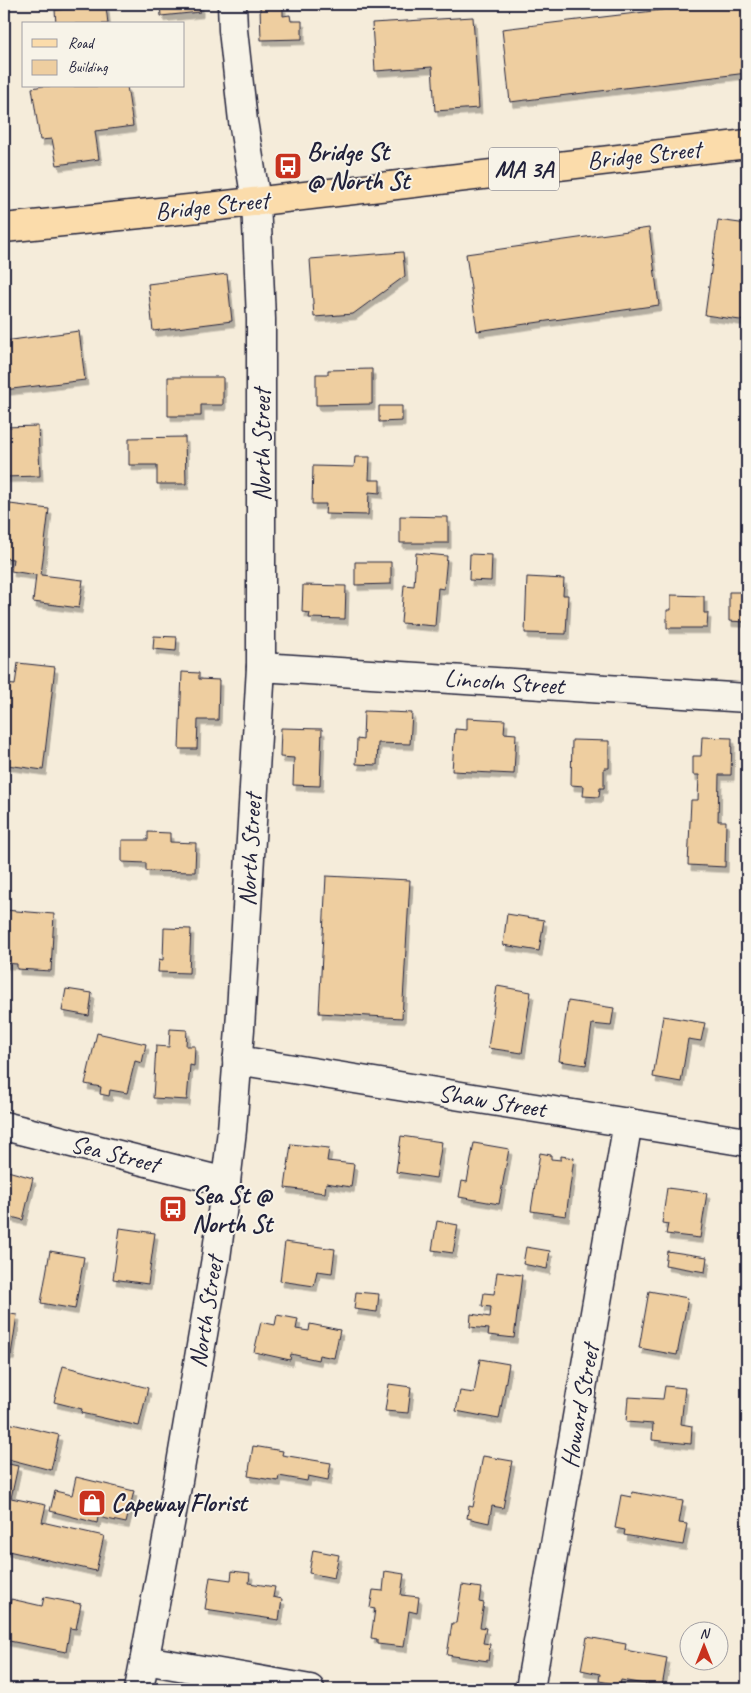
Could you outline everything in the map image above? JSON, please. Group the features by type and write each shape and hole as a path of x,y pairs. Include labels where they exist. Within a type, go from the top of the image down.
{"main road":[{"name":"Bridge Street","path":"4,228 747,144"}],"street":[{"name":"North Street","path":"139,1689 180,1472 216,1258 226,1182 238,1060 261,667 261,328 256,201 242,115 232,4"},
{"name":"Lincoln Street","path":"261,667 747,698"},
{"name":"Shaw Street","path":"238,1060 747,1142"},
{"name":"Howard Street","path":"530,1689 628,1122"},
{"name":"Sea Street","path":"4,1126 226,1182"},
{"path":"145,1660 310,1689"}],"building":[{"path":"71,4 87,4 87,7 106,6 108,22 56,22 55,10 71,9"},
{"path":"160,4 200,4 200,12 161,16"},
{"path":"712,4 743,4 747,41 747,73 510,102 502,29"},
{"path":"283,6 283,16 290,15 291,21 302,21 302,39 261,40 260,7"},
{"path":"473,17 479,108 435,111 432,67 375,71 372,23"},
{"path":"32,88 127,88 133,126 95,131 99,159 57,165 52,139 40,140"},
{"path":"718,220 747,224 747,321 705,315"},
{"path":"649,228 659,305 477,331 466,254"},
{"path":"403,252 405,276 353,314 314,317 310,259"},
{"path":"227,274 232,321 153,331 148,284"},
{"path":"79,331 85,380 4,390 4,341"},
{"path":"372,369 372,404 316,405 316,374 328,374 328,370"},
{"path":"168,377 223,377 223,405 201,405 201,416 168,416"},
{"path":"379,406 402,406 402,421 379,422"},
{"path":"38,426 40,476 4,477 4,427"},
{"path":"185,437 186,484 157,484 157,465 129,465 129,438"},
{"path":"355,457 370,457 369,480 380,480 380,493 369,492 368,515 325,514 326,504 312,504 313,466 354,467"},
{"path":"10,504 49,509 41,575 83,580 79,608 33,602 36,575 11,571 13,559 4,558 4,522 7,522"},
{"path":"400,516 448,517 448,543 400,543"},
{"path":"416,553 447,556 444,589 438,588 435,626 401,623 404,585 414,586"},
{"path":"470,554 492,555 491,581 469,580"},
{"path":"355,562 391,562 391,584 355,585"},
{"path":"527,577 564,579 563,595 568,595 566,634 525,633"},
{"path":"303,585 346,586 345,619 309,618 310,613 302,612"},
{"path":"729,592 747,592 747,632 746,622 729,621"},
{"path":"671,595 704,596 704,613 708,613 707,628 667,628 667,610 671,610"},
{"path":"154,636 177,637 176,651 153,649"},
{"path":"18,663 55,667 43,770 7,765 6,769 4,769 4,684 15,685"},
{"path":"182,672 199,673 199,679 219,680 218,720 198,720 197,749 179,749"},
{"path":"364,711 412,713 410,744 378,743 377,765 356,764 357,739 363,740"},
{"path":"467,718 505,720 504,733 516,734 514,774 452,771 455,729 467,730"},
{"path":"281,728 322,729 320,786 293,785 294,758 280,757"},
{"path":"702,737 732,738 731,775 719,775 718,821 726,821 725,867 688,865 691,800 698,800 699,775 693,775 693,756 701,756"},
{"path":"572,740 609,741 609,768 604,768 604,788 600,788 599,797 583,796 584,786 571,785"},
{"path":"148,832 170,833 170,842 196,843 195,872 146,871 146,863 122,862 122,840 148,840"},
{"path":"326,876 410,880 402,1018 319,1013"},
{"path":"4,910 54,914 51,971 17,969 17,964 4,963"},
{"path":"507,914 544,920 539,951 503,945"},
{"path":"164,928 191,929 189,973 158,972 159,959 163,960"},
{"path":"497,986 531,992 522,1053 488,1048"},
{"path":"66,989 92,993 89,1016 62,1011"},
{"path":"568,1001 614,1008 611,1026 592,1024 586,1065 559,1061"},
{"path":"663,1016 705,1023 701,1041 688,1039 681,1082 653,1077"},
{"path":"170,1029 187,1030 186,1046 195,1046 194,1066 190,1065 187,1100 153,1098 156,1046 169,1047"},
{"path":"97,1033 146,1044 142,1063 135,1061 127,1093 110,1090 109,1096 100,1094 101,1087 85,1084"},
{"path":"401,1136 442,1142 436,1178 396,1172"},
{"path":"474,1143 509,1149 499,1204 459,1197 462,1181 467,1182"},
{"path":"291,1144 329,1148 327,1161 354,1164 351,1187 326,1183 325,1193 285,1188"},
{"path":"540,1153 551,1155 551,1159 561,1160 561,1156 574,1158 566,1216 531,1211"},
{"path":"4,1170 33,1178 23,1220 4,1215"},
{"path":"667,1188 707,1193 700,1238 666,1234 668,1224 662,1223"},
{"path":"437,1221 458,1225 453,1253 432,1250"},
{"path":"120,1228 155,1233 148,1284 113,1279"},
{"path":"747,1235 747,1268 742,1267"},
{"path":"285,1242 335,1249 332,1273 317,1271 314,1286 280,1281"},
{"path":"526,1247 550,1251 547,1269 523,1264"},
{"path":"50,1251 84,1257 75,1309 41,1303"},
{"path":"667,1251 707,1257 705,1272 665,1265"},
{"path":"497,1272 522,1275 514,1338 488,1335 489,1329 470,1327 471,1314 490,1317 491,1307 482,1306 484,1293 494,1294"},
{"path":"649,1291 688,1298 677,1355 639,1348"},
{"path":"356,1292 379,1294 377,1312 354,1309"},
{"path":"4,1313 17,1315 11,1355 4,1353"},
{"path":"277,1315 298,1319 296,1329 309,1331 310,1324 340,1330 334,1358 319,1355 318,1360 291,1354 290,1360 254,1352 261,1322 275,1325"},
{"path":"480,1359 509,1364 499,1419 456,1411 460,1391 474,1393"},
{"path":"63,1366 148,1388 139,1426 81,1413 82,1409 54,1402"},
{"path":"389,1384 411,1387 408,1413 385,1411"},
{"path":"665,1386 685,1388 681,1424 692,1426 691,1444 652,1440 653,1424 626,1422 628,1397 663,1399"},
{"path":"4,1422 59,1435 51,1470 4,1458"},
{"path":"253,1446 283,1451 282,1455 331,1463 328,1480 308,1476 307,1481 279,1476 278,1481 248,1476"},
{"path":"483,1456 512,1461 503,1508 492,1506 489,1523 467,1518 469,1506 473,1507"},
{"path":"4,1463 18,1466 11,1498 46,1505 42,1522 104,1536 96,1571 4,1550"},
{"name":"Capeway Florist","path":"76,1477 134,1491 126,1523 98,1517 97,1523 50,1511 55,1491 72,1495"},
{"path":"632,1492 683,1501 679,1523 687,1524 683,1545 624,1535 625,1530 615,1528 621,1495 631,1497"},
{"path":"313,1550 339,1555 334,1578 309,1573"},
{"path":"232,1571 250,1573 249,1583 275,1587 273,1597 282,1599 279,1620 205,1609 210,1577 231,1580"},
{"path":"385,1571 404,1574 401,1595 419,1597 417,1613 409,1611 404,1647 377,1644 377,1639 371,1638 375,1609 370,1608 373,1590 383,1591"},
{"path":"462,1585 481,1588 479,1602 484,1603 480,1627 486,1628 483,1643 490,1644 488,1661 447,1655 452,1623 456,1623"},
{"path":"44,1597 81,1604 76,1629 70,1628 66,1652 4,1640 11,1599 42,1606"},
{"path":"587,1637 626,1644 625,1650 667,1658 662,1687 621,1680 620,1685 599,1681 600,1674 581,1670"}],"place":[{"name":"Bridge St @ North St","path":"288,166"},
{"name":"Sea St @ North St","path":"173,1209"},
{"name":"Capeway Florist","path":"92,1503"}]}
